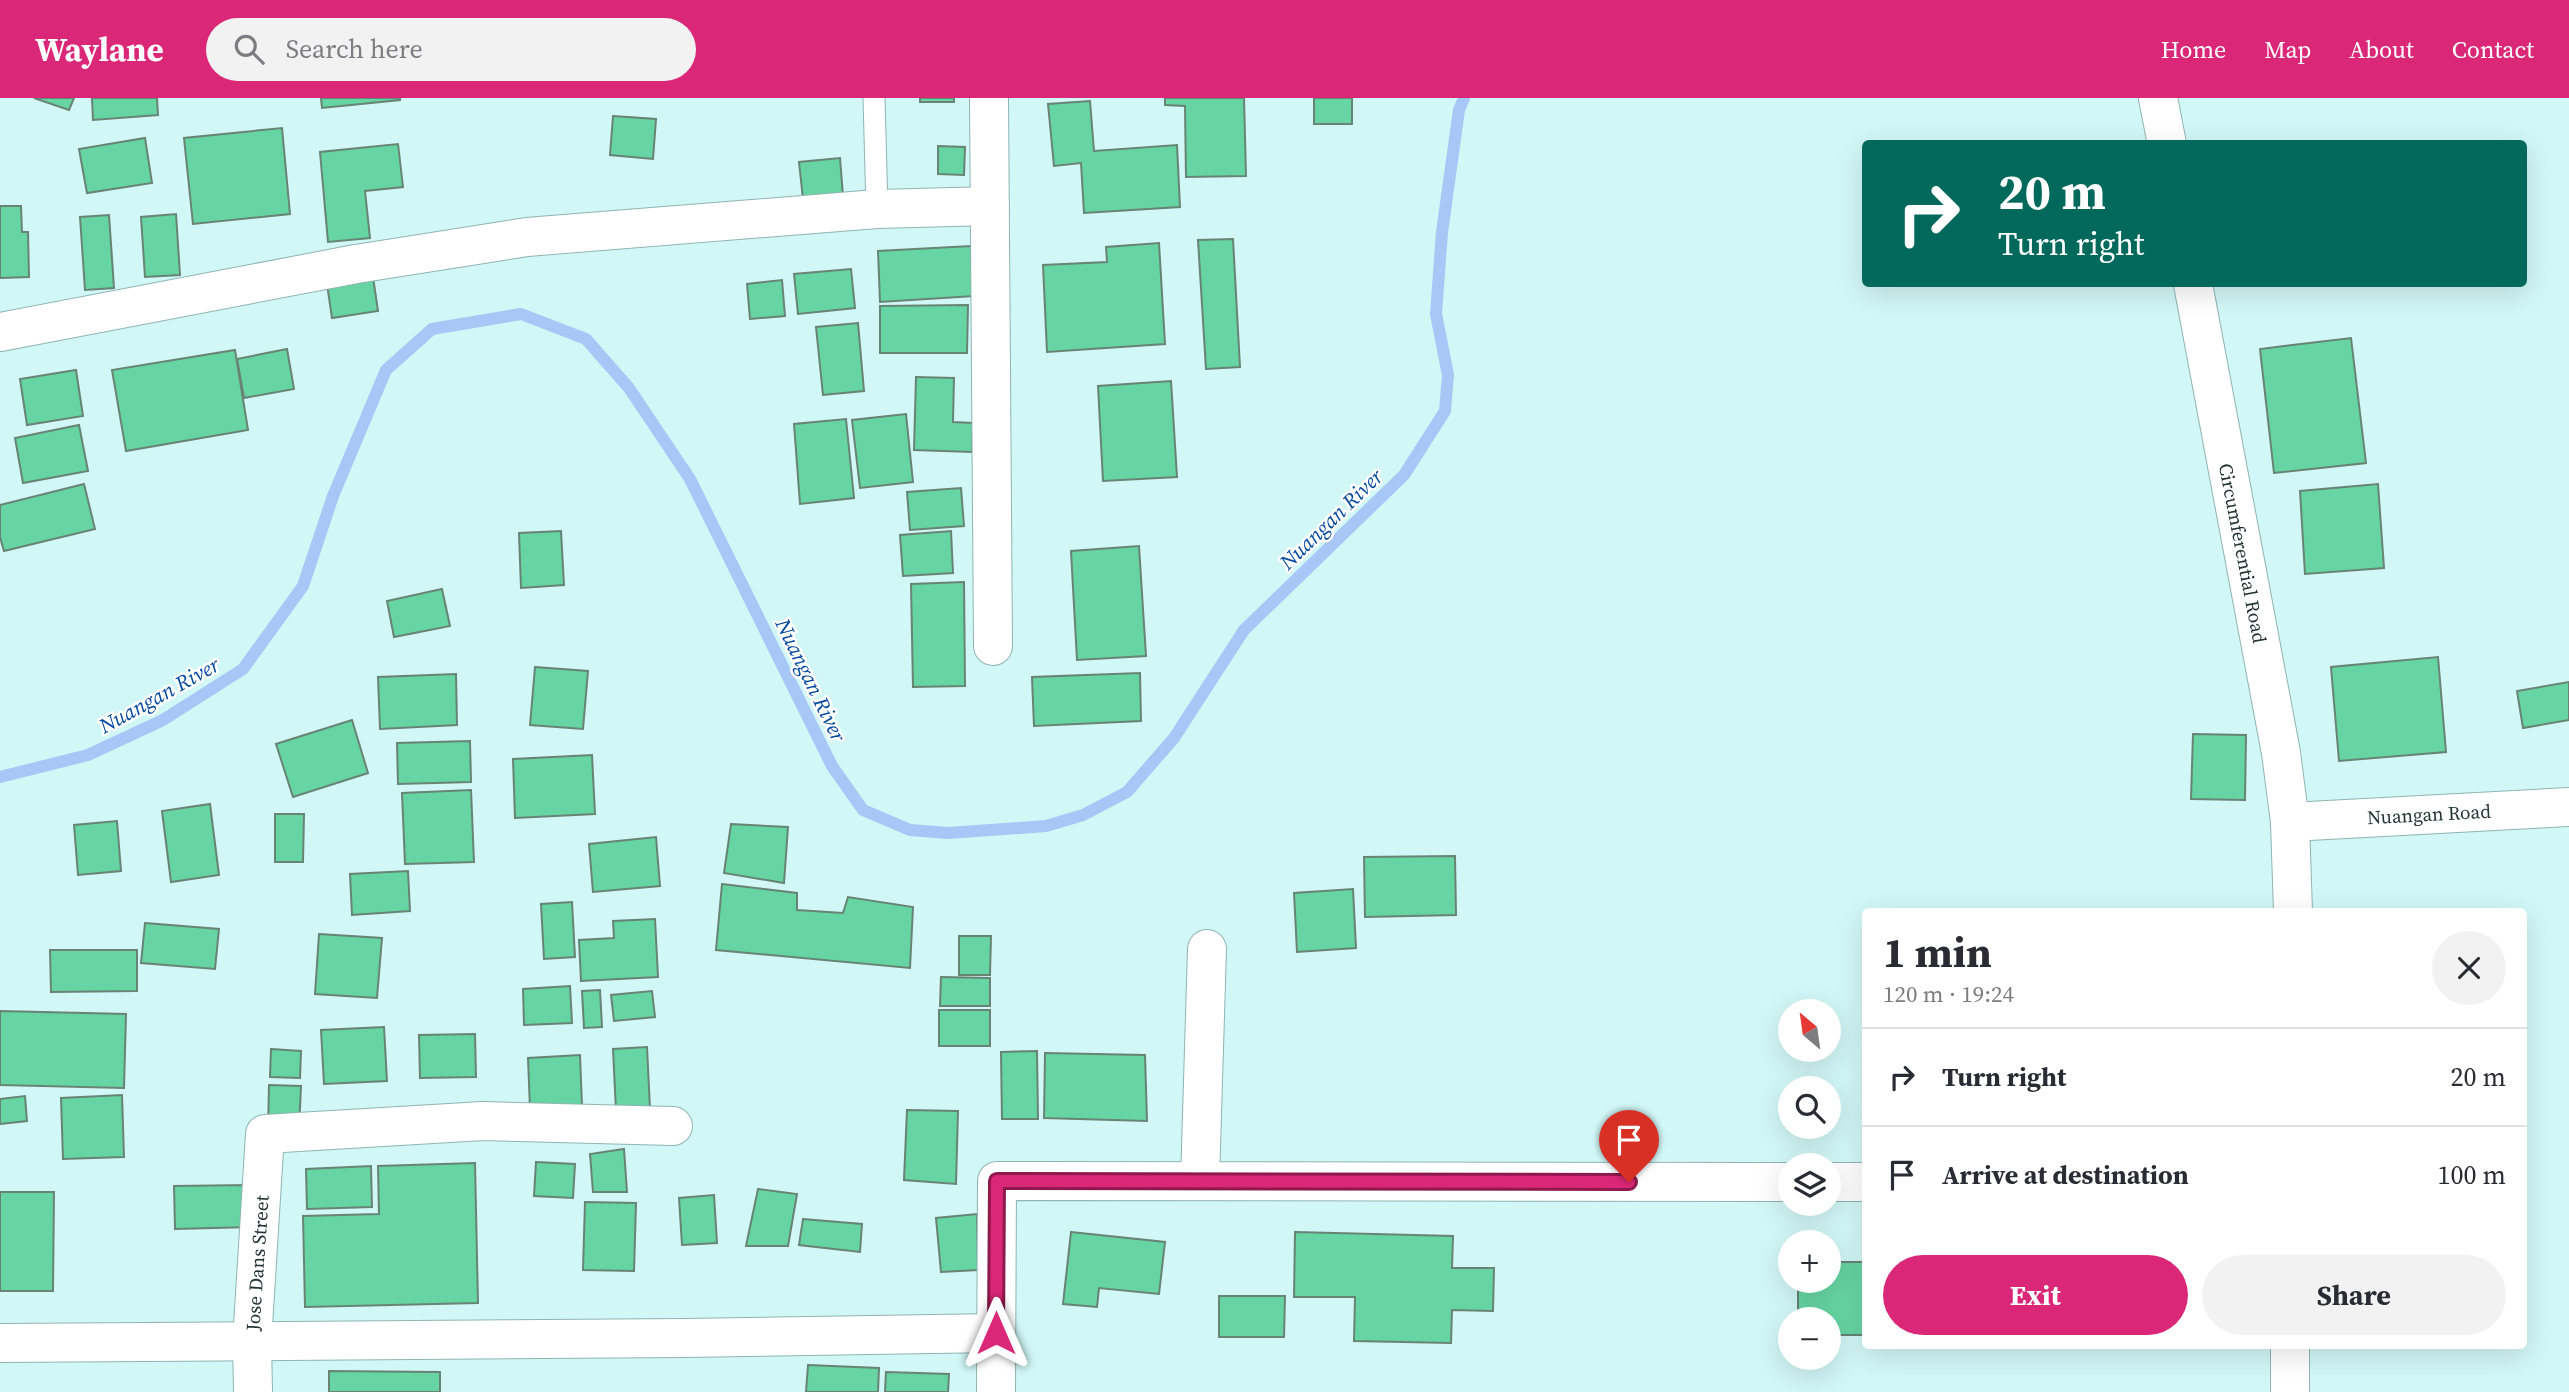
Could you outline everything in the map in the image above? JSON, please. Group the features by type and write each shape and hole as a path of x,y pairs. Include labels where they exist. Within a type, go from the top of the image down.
{"street":[{"path":"989,98 993,646"},
{"path":"2158,98 2166,140"},
{"path":"0,332 355,264 527,237 877,209 990,206"},
{"name":"Circumferential Road","path":"2194,287 2281,753 2290,822 2293,908"},
{"name":"Nuangan Road","path":"2290,822 2569,807"},
{"path":"1200,1181 1207,949"},
{"name":"Jose Dans Street","path":"253,1392 252,1342 265,1133 484,1121 673,1126"},
{"path":"996,1392 997,1181 1778,1182"},
{"path":"1841,1182 1862,1182"},
{"path":"0,1343 996,1333"},
{"path":"2290,1349 2290,1392"}],"lane":[{"path":"874,98 877,209"}],"building":[{"path":"34,98 74,98 69,110"},
{"path":"92,98 157,98 158,115 93,120"},
{"path":"321,98 400,98 400,100 322,108"},
{"path":"920,98 954,98 954,102 920,102"},
{"path":"1165,98 1244,98 1246,176 1186,177 1185,106 1165,105"},
{"path":"1314,98 1352,98 1352,124 1314,124"},
{"path":"1090,101 1094,151 1177,145 1180,207 1084,213 1081,163 1054,166 1048,104"},
{"path":"613,116 656,119 653,159 610,155"},
{"path":"282,128 290,214 193,224 184,138"},
{"path":"145,138 152,183 87,193 79,149"},
{"path":"398,144 403,187 365,191 370,238 328,242 320,152"},
{"path":"938,146 965,147 964,175 938,174"},
{"path":"840,158 843,196 803,199 799,162"},
{"path":"0,206 21,206 22,232 28,232 29,277 0,278"},
{"path":"176,214 180,275 145,277 141,217"},
{"path":"109,215 114,288 85,290 80,217"},
{"path":"1233,239 1240,367 1206,369 1198,240"},
{"path":"1159,243 1165,344 1047,352 1043,265 1107,262 1106,247"},
{"path":"971,246 974,296 880,302 878,251"},
{"path":"851,269 855,308 798,314 794,274"},
{"path":"373,277 378,311 332,318 327,284"},
{"path":"782,280 785,316 750,319 747,284"},
{"path":"968,305 967,353 880,353 880,306"},
{"path":"858,323 864,391 823,395 816,327"},
{"path":"2351,338 2366,463 2274,473 2260,349"},
{"path":"287,349 294,389 244,398 237,359"},
{"path":"235,350 248,430 126,451 112,370"},
{"path":"76,370 83,416 27,425 20,379"},
{"path":"916,377 954,378 953,422 973,423 972,452 914,450"},
{"path":"1171,381 1177,477 1103,481 1098,386"},
{"path":"906,414 913,482 860,488 852,420"},
{"path":"846,419 854,498 800,504 794,424"},
{"path":"79,425 88,471 23,483 15,438"},
{"path":"84,484 95,529 4,551 0,537 0,505"},
{"path":"2378,484 2384,568 2305,574 2300,491"},
{"path":"961,488 964,526 910,530 907,492"},
{"path":"561,531 564,585 521,588 519,533"},
{"path":"951,531 953,573 903,576 900,535"},
{"path":"1139,546 1146,656 1077,660 1071,551"},
{"path":"964,582 965,686 913,687 911,584"},
{"path":"442,589 450,626 394,637 387,601"},
{"path":"2438,657 2446,752 2339,761 2331,667"},
{"path":"535,667 588,671 583,729 530,725"},
{"path":"1140,673 1141,721 1034,726 1032,677"},
{"path":"456,674 457,725 380,729 378,677"},
{"path":"2569,682 2569,720 2523,728 2517,691"},
{"path":"352,720 368,773 293,797 276,744"},
{"path":"2193,734 2246,735 2245,800 2191,799"},
{"path":"470,741 471,782 398,784 397,743"},
{"path":"592,755 595,814 515,818 513,759"},
{"path":"471,790 474,862 405,864 402,793"},
{"path":"210,804 219,875 171,882 162,811"},
{"path":"275,814 304,814 303,862 275,862"},
{"path":"117,821 121,871 78,875 74,825"},
{"path":"731,824 788,827 784,883 724,873"},
{"path":"656,837 660,886 593,892 589,844"},
{"path":"1455,856 1456,915 1365,917 1364,857"},
{"path":"408,871 410,911 352,915 350,874"},
{"path":"722,884 797,893 797,910 843,913 848,897 913,907 910,968 716,950"},
{"path":"1353,889 1356,948 1297,952 1294,893"},
{"path":"572,902 575,957 544,959 541,904"},
{"path":"655,919 658,977 581,981 579,940 614,938 613,921"},
{"path":"145,923 219,929 215,969 141,963"},
{"path":"319,934 382,938 377,998 315,994"},
{"path":"959,936 991,936 990,975 959,975"},
{"path":"50,950 137,950 137,991 51,992"},
{"path":"941,977 990,978 990,1006 940,1006"},
{"path":"570,986 572,1023 524,1025 523,989"},
{"path":"600,990 602,1027 584,1028 582,991"},
{"path":"652,991 655,1017 614,1021 611,995"},
{"path":"939,1010 990,1010 990,1046 939,1046"},
{"path":"0,1011 126,1014 124,1088 0,1085"},
{"path":"384,1027 387,1081 324,1084 321,1030"},
{"path":"475,1034 476,1077 420,1078 419,1035"},
{"path":"647,1047 650,1109 616,1111 613,1049"},
{"path":"271,1049 301,1051 300,1078 270,1077"},
{"path":"1037,1051 1038,1119 1002,1119 1001,1052"},
{"path":"1045,1053 1145,1055 1147,1121 1044,1118"},
{"path":"580,1055 582,1106 530,1109 528,1058"},
{"path":"269,1085 301,1086 299,1130 268,1129"},
{"path":"122,1095 124,1157 63,1159 61,1098"},
{"path":"25,1096 27,1121 0,1124 0,1099"},
{"path":"907,1110 958,1111 956,1184 904,1180"},
{"path":"624,1149 627,1192 593,1192 590,1154"},
{"path":"536,1162 575,1164 573,1198 534,1196"},
{"path":"475,1163 478,1303 305,1307 303,1216 379,1214 378,1166"},
{"path":"371,1166 372,1207 307,1209 306,1169"},
{"path":"249,1185 251,1227 175,1229 174,1186"},
{"path":"758,1189 797,1194 788,1246 746,1246"},
{"path":"0,1192 54,1192 53,1291 0,1291"},
{"path":"714,1195 717,1243 682,1245 679,1198"},
{"path":"585,1202 636,1203 634,1271 583,1270"},
{"path":"977,1214 978,1270 941,1272 936,1218"},
{"path":"803,1219 862,1224 860,1252 799,1245"},
{"path":"1071,1232 1165,1242 1159,1294 1099,1288 1097,1307 1063,1304"},
{"path":"1295,1232 1453,1236 1452,1268 1494,1268 1493,1311 1452,1310 1451,1343 1354,1341 1355,1297 1294,1297"},
{"path":"1841,1262 1862,1262 1862,1335 1841,1335 1841,1307 1798,1307 1798,1293 1841,1293"},
{"path":"1219,1296 1285,1296 1284,1337 1219,1337"},
{"path":"808,1365 879,1368 878,1392 806,1392"},
{"path":"329,1371 440,1372 440,1392 329,1392"},
{"path":"886,1372 949,1374 948,1392 885,1392"}],"waterway":[{"name":"Nuangan River","path":"0,777 88,755 163,720 243,669 303,586 333,496 386,370 432,329 521,314 586,339 629,388 690,479 832,766 863,810 910,830 948,833 1046,826 1083,815 1127,792 1174,738 1244,630 1404,475 1445,411 1448,375 1436,314 1442,232 1459,110 1464,98"}],"route":[{"path":"996,1333 997,1181 1629,1182"}]}
